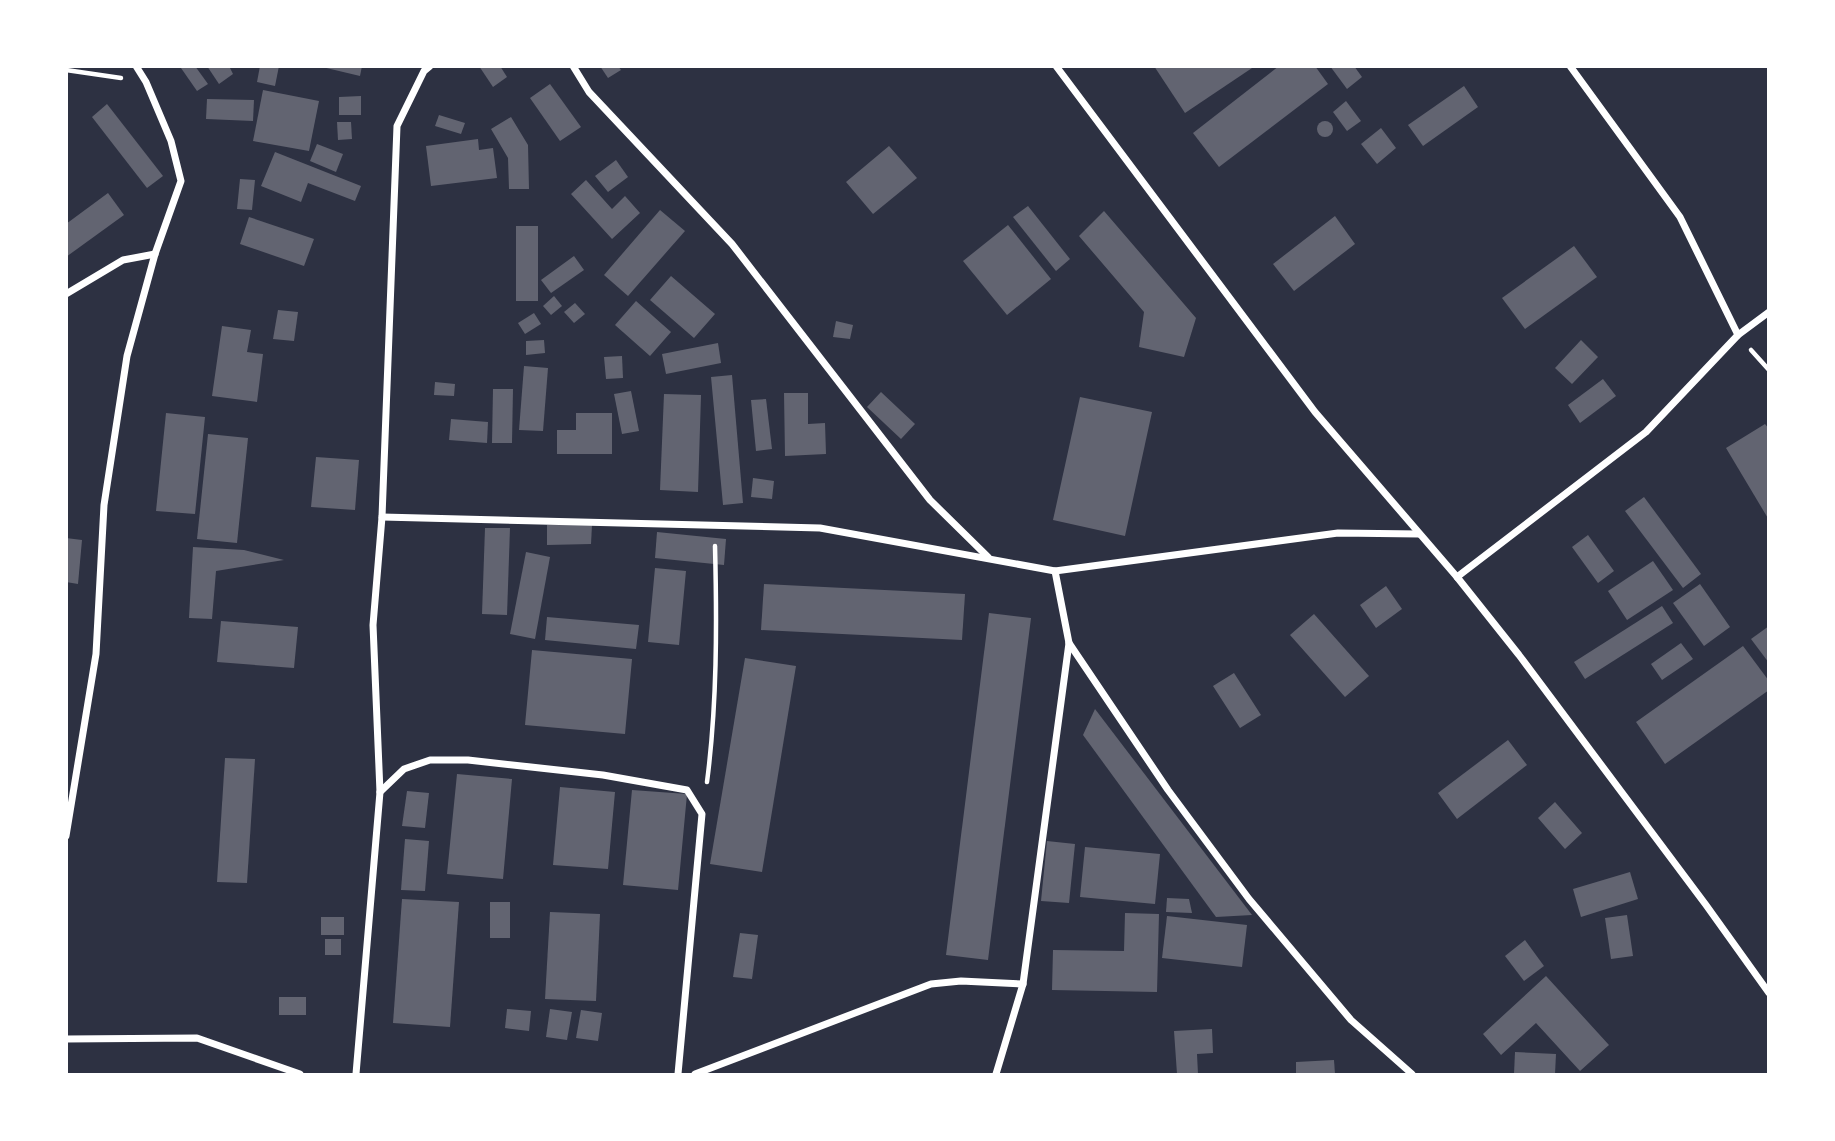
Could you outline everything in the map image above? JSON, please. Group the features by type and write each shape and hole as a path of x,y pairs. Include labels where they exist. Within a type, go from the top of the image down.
{"street":[{"path":"66,836 96,654 104,505 127,356 155,254 181,181 172,141 136,66"},
{"path":"356,1074 380,792 373,625 382,517 397,126 424,71 430,66"},
{"path":"573,66 589,92 732,244 930,500 988,557"},
{"path":"1056,66 1315,412 1457,577 1527,665 1769,993"},
{"path":"1570,66 1680,217 1738,335"},
{"path":"66,294 123,260 155,254"},
{"path":"1457,577 1646,432 1738,335 1769,312"},
{"path":"382,517 820,528 1055,570 1338,533 1419,534"},
{"path":"996,1074 1023,984 1069,643 1055,570"},
{"path":"1069,643 1168,790 1249,899 1351,1020 1412,1074"},
{"path":"380,792 404,769 430,760 468,761 613,777 687,790 702,814 678,1074"},
{"path":"695,1074 931,984 961,981 1023,984"},
{"path":"66,1039 197,1038 300,1074"}],"path":[{"path":"66,70 146,82"},
{"path":"702,814 712,744 716,621 715,524"}],"building":[{"path":"182,66 195,66 208,84 197,91"},
{"path":"207,66 229,66 233,74 219,84"},
{"path":"260,66 279,66 275,86 257,82"},
{"path":"318,66 362,66 360,76"},
{"path":"479,66 500,66 507,77 493,87"},
{"path":"600,66 618,66 621,70 608,78"},
{"path":"1154,66 1255,66 1185,113"},
{"path":"1279,66 1315,66 1328,84 1219,167 1193,133"},
{"path":"1330,66 1354,66 1362,77 1347,89"},
{"path":"550,84 581,127 560,141 530,98"},
{"path":"1464,86 1478,107 1423,146 1408,125"},
{"path":"263,90 319,101 309,151 253,141"},
{"path":"361,96 361,115 339,115 339,97"},
{"path":"207,99 254,100 253,121 206,119"},
{"path":"1346,101 1361,121 1347,131 1333,112"},
{"path":"107,104 163,176 147,188 92,117"},
{"path":"439,115 465,123 461,134 435,126"},
{"path":"511,117 528,145 529,189 509,189 508,158 491,129"},
{"path":"1325,121 1331,123 1331,135 1325,137 1319,135 1317,129 1319,123"},
{"path":"337,122 351,122 352,139 338,140"},
{"path":"1381,128 1396,148 1377,164 1361,144"},
{"path":"478,139 479,150 493,148 497,178 431,186 426,146"},
{"path":"317,144 343,154 336,172 310,161"},
{"path":"889,146 917,178 873,214 846,182"},
{"path":"275,152 361,186 355,201 308,183 301,202 261,186"},
{"path":"616,160 628,177 608,192 595,176"},
{"path":"240,179 255,180 252,210 237,209"},
{"path":"586,180 612,209 625,196 640,213 612,239 571,194"},
{"path":"108,193 124,215 66,257 66,224"},
{"path":"1028,206 1070,259 1056,271 1013,217"},
{"path":"660,210 685,231 628,296 604,275"},
{"path":"1104,211 1196,318 1184,357 1139,347 1144,312 1079,236"},
{"path":"1335,216 1355,244 1294,291 1273,264"},
{"path":"249,217 314,239 304,266 240,244"},
{"path":"1008,225 1051,279 1007,315 963,261"},
{"path":"516,226 538,226 538,301 516,301"},
{"path":"1574,246 1597,277 1525,329 1502,298"},
{"path":"574,256 584,270 551,293 541,280"},
{"path":"671,276 715,314 694,338 650,300"},
{"path":"554,296 562,306 551,315 543,306"},
{"path":"636,301 671,332 650,356 615,325"},
{"path":"575,303 585,314 574,323 564,312"},
{"path":"278,310 298,312 294,341 273,339"},
{"path":"534,313 541,324 525,334 518,323"},
{"path":"836,321 853,325 850,339 833,337"},
{"path":"222,326 251,330 247,352 263,354 257,402 212,396"},
{"path":"544,340 545,353 526,355 526,341"},
{"path":"1581,340 1598,357 1572,384 1555,368"},
{"path":"718,343 721,363 666,374 662,354"},
{"path":"622,356 623,378 606,379 604,357"},
{"path":"524,366 548,368 543,431 519,430"},
{"path":"732,375 743,503 723,505 711,377"},
{"path":"1603,379 1616,396 1580,423 1568,405"},
{"path":"435,382 455,384 454,396 434,395"},
{"path":"493,389 513,389 512,443 492,443"},
{"path":"631,391 639,431 622,434 614,394"},
{"path":"881,392 915,424 901,439 867,407"},
{"path":"784,393 808,393 808,424 825,423 826,454 785,456"},
{"path":"664,394 701,395 698,492 660,490"},
{"path":"1080,397 1152,412 1125,536 1053,520"},
{"path":"766,399 772,449 756,451 751,400"},
{"path":"166,413 205,417 195,514 156,511"},
{"path":"576,413 612,413 612,454 557,454 557,430 576,430"},
{"path":"451,419 488,422 487,443 449,440"},
{"path":"1765,424 1769,429 1769,520 1726,448"},
{"path":"208,434 248,438 237,543 197,539"},
{"path":"316,457 359,460 355,510 311,507"},
{"path":"753,478 774,481 772,499 751,497"},
{"path":"1644,497 1701,574 1683,588 1625,511"},
{"path":"547,525 592,525 591,544 547,545"},
{"path":"485,528 510,528 507,615 482,614"},
{"path":"657,532 726,539 724,565 655,558"},
{"path":"1588,535 1614,571 1598,583 1572,547"},
{"path":"66,538 82,540 78,584 66,582"},
{"path":"193,547 244,550 284,560 216,571 212,619 189,618"},
{"path":"526,552 550,557 535,639 510,634"},
{"path":"1653,561 1673,590 1627,620 1608,591"},
{"path":"655,568 686,571 679,645 648,642"},
{"path":"764,584 965,594 962,640 761,630"},
{"path":"1700,584 1730,627 1704,646 1673,603"},
{"path":"1386,586 1402,609 1376,628 1360,605"},
{"path":"1662,606 1673,623 1585,679 1574,662"},
{"path":"989,613 1031,618 988,960 946,955"},
{"path":"1314,614 1369,676 1345,697 1290,635"},
{"path":"547,617 639,625 636,649 545,640"},
{"path":"221,621 298,627 294,668 217,662"},
{"path":"1769,626 1769,663 1751,639"},
{"path":"1681,643 1693,659 1662,680 1651,664"},
{"path":"1743,646 1769,681 1769,690 1665,764 1636,722"},
{"path":"532,650 632,659 625,734 525,725"},
{"path":"745,658 796,666 762,872 710,864"},
{"path":"1234,673 1261,715 1240,728 1213,686"},
{"path":"1095,709 1252,915 1216,917 1083,735"},
{"path":"1508,740 1527,765 1457,819 1438,793"},
{"path":"225,758 255,759 247,883 217,882"},
{"path":"457,774 512,779 503,879 447,874"},
{"path":"560,787 615,792 608,869 553,865"},
{"path":"632,790 687,794 678,890 623,885"},
{"path":"407,791 429,793 425,828 402,826"},
{"path":"1555,802 1582,833 1565,849 1538,818"},
{"path":"405,839 429,841 425,891 401,890"},
{"path":"1047,841 1075,844 1069,903 1041,901"},
{"path":"1085,847 1160,854 1155,904 1080,897"},
{"path":"1630,872 1638,899 1581,917 1573,889"},
{"path":"1167,898 1189,899 1192,913 1166,912"},
{"path":"402,899 459,902 450,1027 393,1023"},
{"path":"490,902 510,902 510,938 490,938"},
{"path":"550,912 600,914 596,1001 545,999"},
{"path":"1125,913 1159,914 1157,992 1052,990 1053,950 1124,951"},
{"path":"1627,915 1633,956 1611,959 1605,918"},
{"path":"1167,916 1247,925 1242,967 1162,958"},
{"path":"321,917 344,917 344,935 321,935"},
{"path":"740,933 758,935 752,979 733,977"},
{"path":"325,939 341,939 341,955 325,955"},
{"path":"1525,940 1544,966 1524,981 1505,956"},
{"path":"1546,976 1609,1045 1580,1071 1536,1023 1501,1055 1483,1034"},
{"path":"279,997 306,997 306,1015 279,1015"},
{"path":"507,1009 531,1011 529,1031 505,1028"},
{"path":"550,1009 572,1012 567,1040 546,1037"},
{"path":"581,1010 602,1013 598,1041 576,1038"},
{"path":"1212,1029 1213,1053 1197,1054 1198,1074 1177,1074 1174,1031"},
{"path":"1515,1052 1556,1054 1555,1074 1514,1074"},
{"path":"1334,1060 1335,1074 1296,1074 1296,1062"}]}
